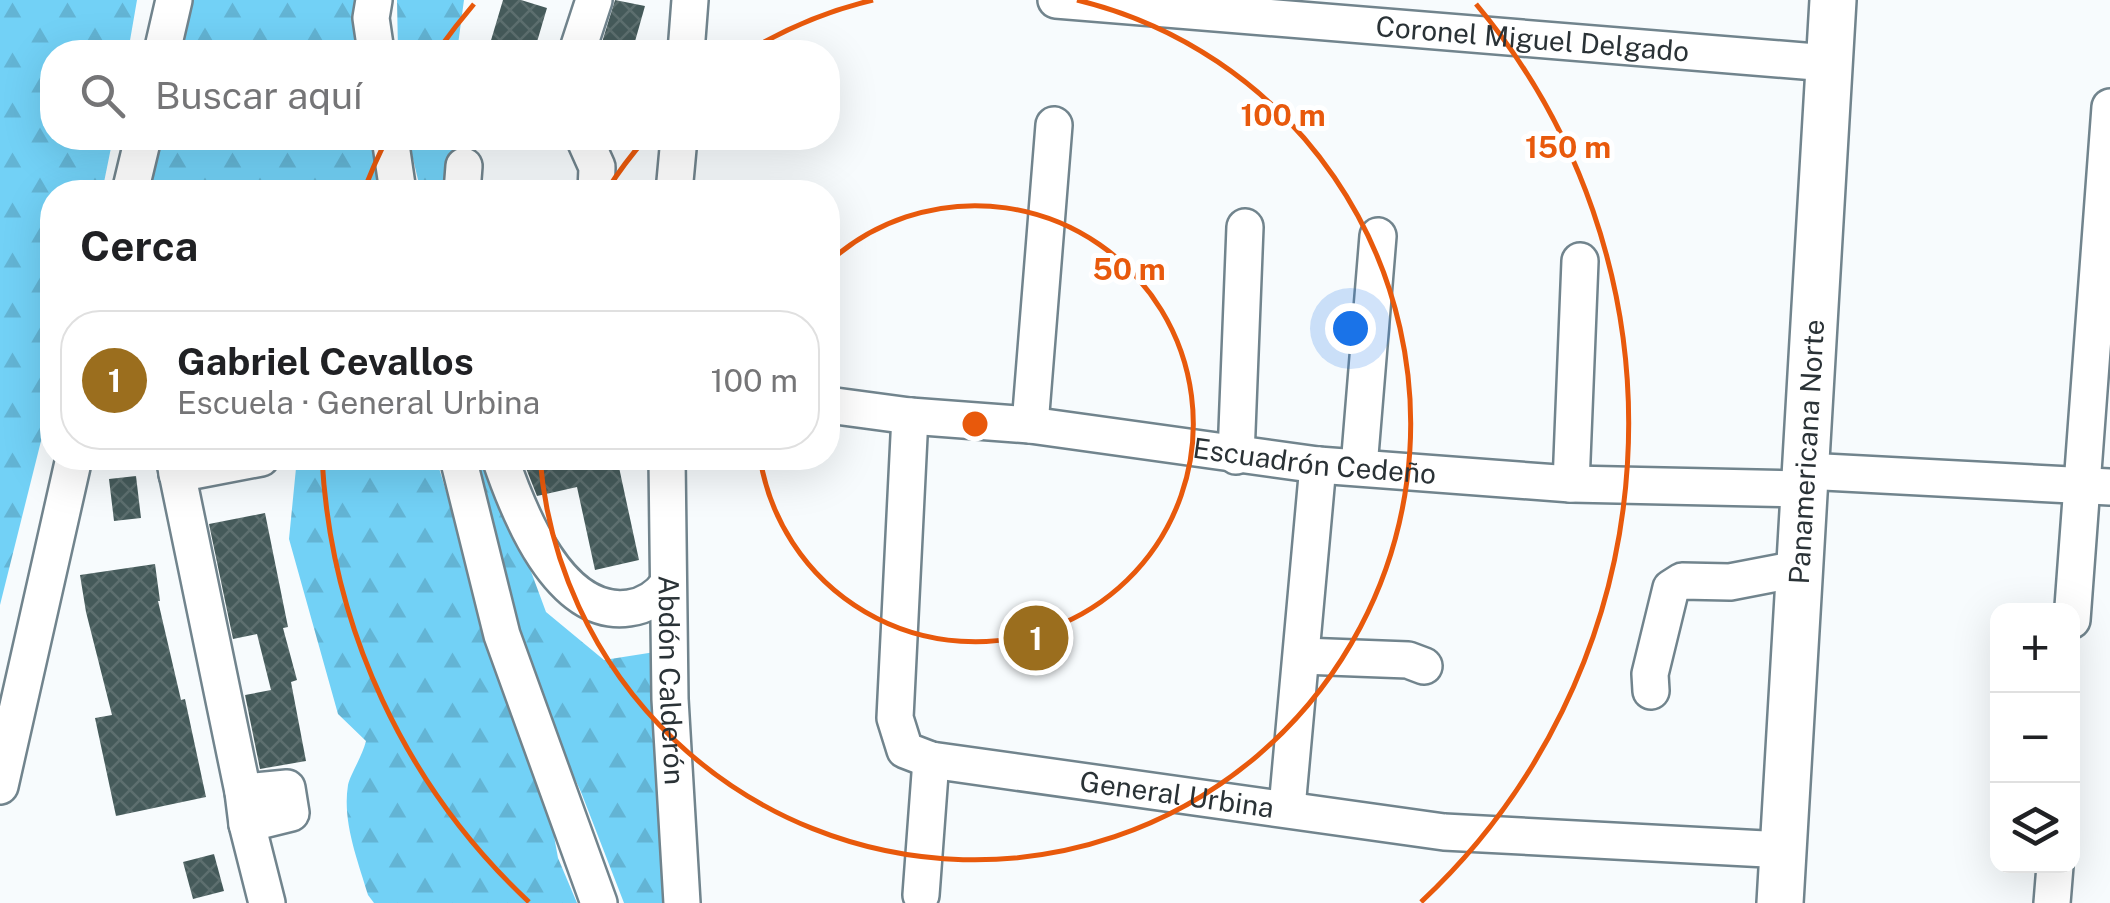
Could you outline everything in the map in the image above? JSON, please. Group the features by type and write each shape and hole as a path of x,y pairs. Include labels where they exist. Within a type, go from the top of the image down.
{"main road":[{"name":"Panamericana Norte","path":"1780,903 1833,0"}],"street":[{"path":"165,40 174,0"},
{"path":"374,0 371,18 374,40"},
{"path":"581,40 594,0"},
{"path":"687,40 690,0"},
{"name":"Coronel Miguel Delgado","path":"1056,0 1828,63"},
{"path":"2075,603 2096,487 2110,107"},
{"path":"1030,425 1054,125"},
{"path":"134,180 140,150"},
{"path":"392,150 396,180"},
{"path":"589,150 597,167 596,180"},
{"path":"675,180 678,150"},
{"path":"1236,456 1245,228"},
{"path":"1359,467 1378,236"},
{"path":"1571,484 1580,261"},
{"name":"Escuadrón Cedeño","path":"840,407 1030,425 1318,465 1571,484 1804,480 2096,487"},
{"path":"910,416 896,718 906,750 931,760 920,895"},
{"path":"1286,808 1318,465"},
{"path":"0,786 71,470"},
{"path":"176,470 267,903"},
{"path":"461,470 502,635 599,903"},
{"path":"505,470 531,536 581,599 612,610 641,606 662,593 668,584"},
{"name":"Abdón Calderón","path":"666,470 670,699 682,903"},
{"path":"1651,691 1650,674 1671,588 1682,581 1730,582 1798,569"},
{"path":"1302,656 1408,660 1424,666"},
{"name":"General Urbina","path":"931,760 1444,832 1785,850"},
{"path":"2052,903 2054,873"}],"green space":[{"path":"0,0 137,0 130,40 40,40 40,150 111,150 104,180 40,180 40,445 0,605"},
{"path":"185,0 358,0 357,40 176,40"},
{"path":"397,0 464,0 459,40 398,40"},
{"path":"150,150 374,150 380,180 144,180"},
{"path":"411,150 455,150 454,180 418,180"},
{"path":"296,470 440,470 524,749 547,797 558,858 577,903 374,903 368,895 347,813 349,781 366,741 338,714 289,539"},
{"path":"476,470 493,470 546,612 604,660 655,652 667,903 624,903 581,792 545,714 499,577"}],"building":[{"path":"503,0 521,0 547,8 538,40 491,40"},
{"path":"615,0 645,6 635,40 603,40"},
{"path":"527,470 620,470 639,560 595,570 577,487 537,496"},
{"path":"136,476 141,518 114,521 109,479"},
{"path":"265,513 288,627 283,628 297,680 291,682 306,761 260,769 245,695 271,690 257,634 233,639 209,524"},
{"path":"155,564 158,601 206,797 116,816 95,718 112,715 80,575"},
{"path":"214,854 224,891 193,899 183,862"}],"place":[{"name":"Gabriel Cevallos","path":"1036,638"}]}
